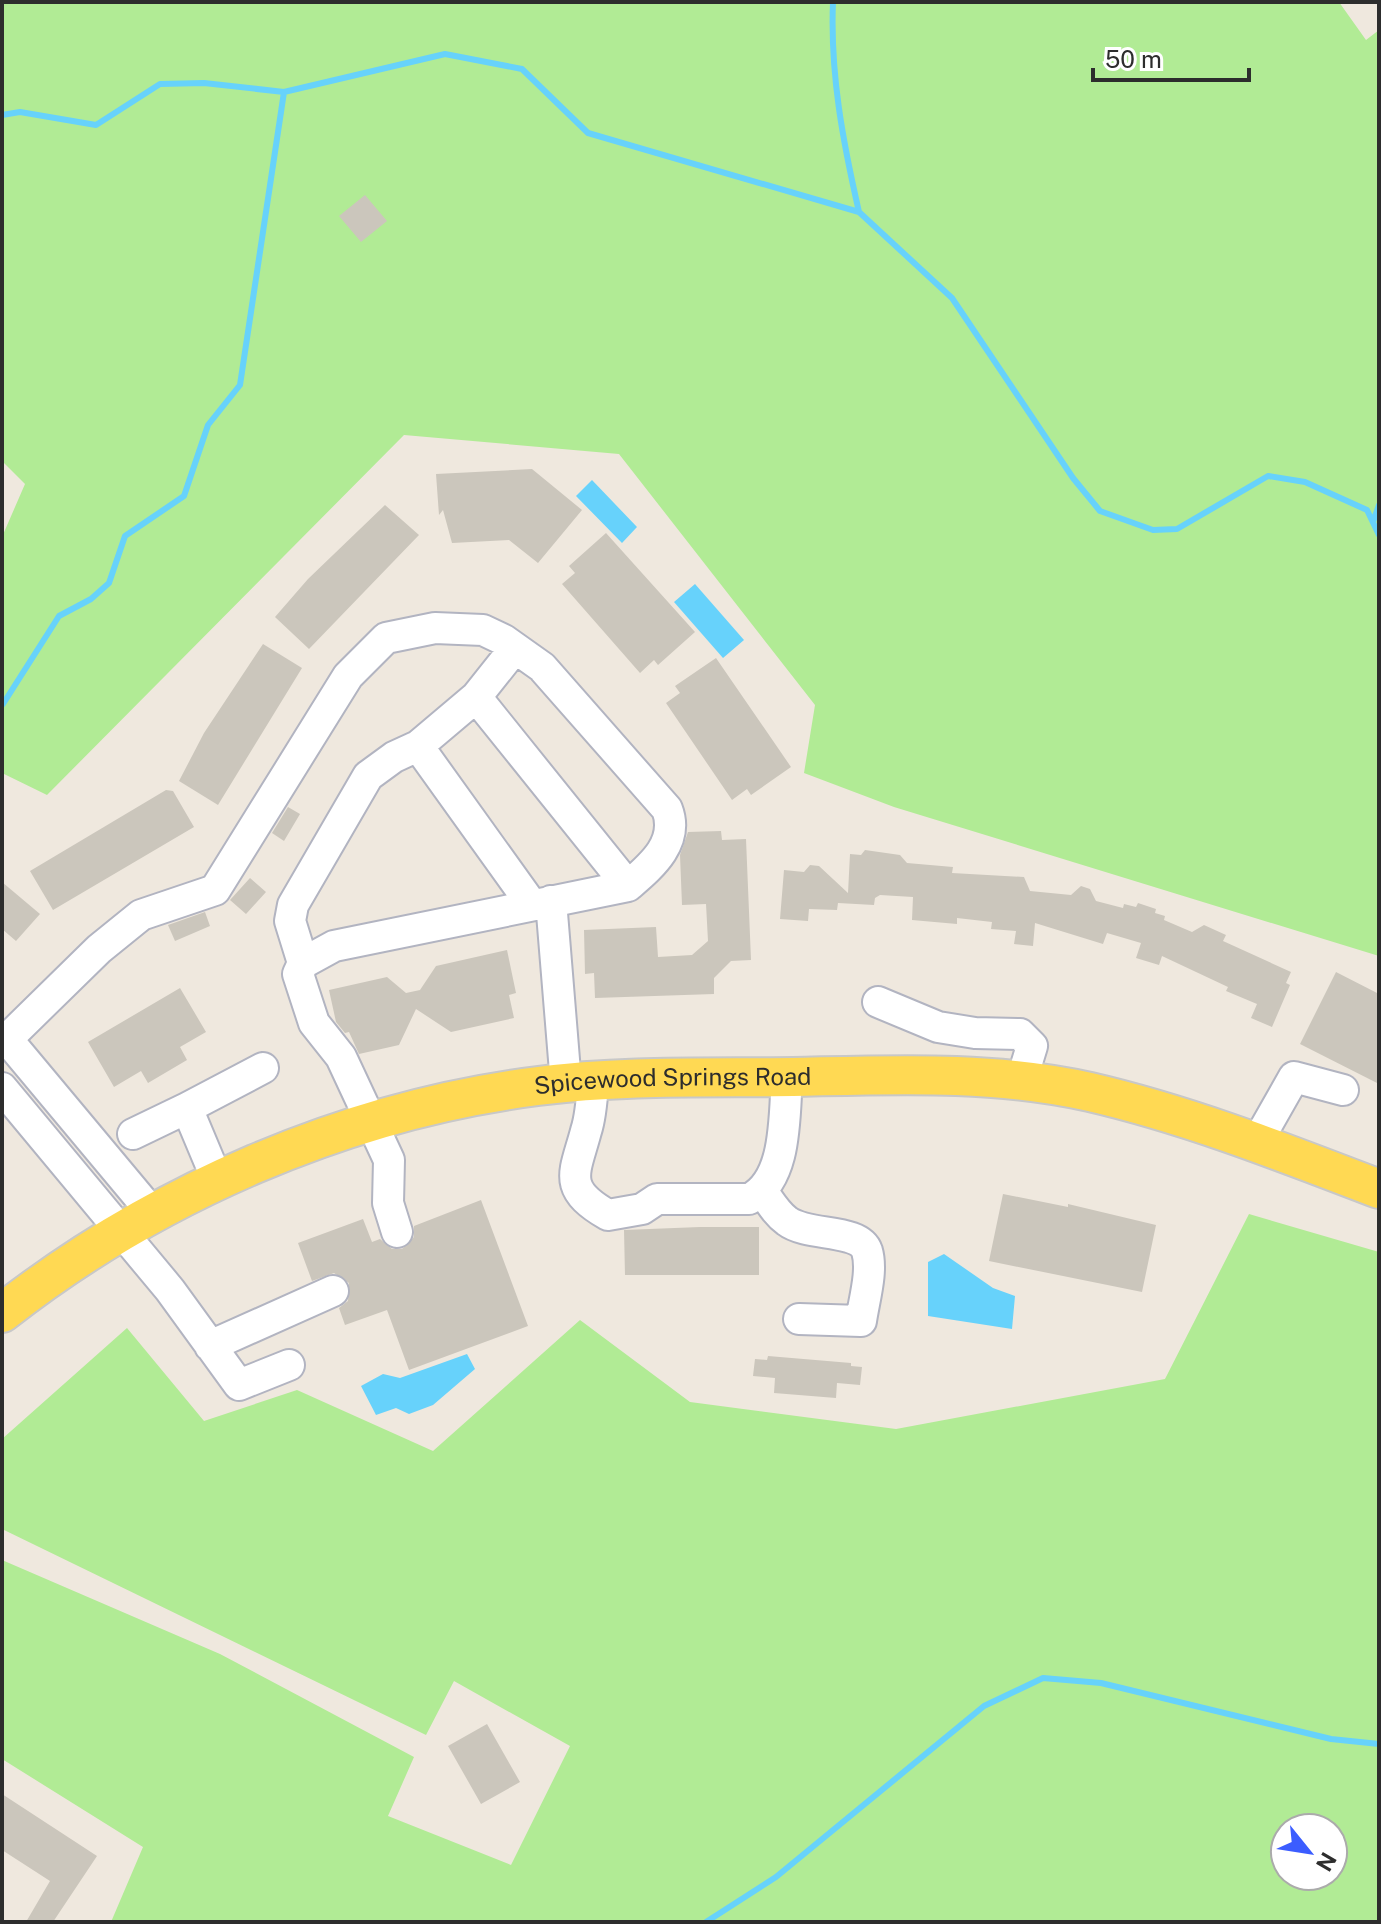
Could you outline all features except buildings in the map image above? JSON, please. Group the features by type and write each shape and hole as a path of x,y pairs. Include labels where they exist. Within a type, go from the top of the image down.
{"main road":[{"name":"Spicewood Springs Road","path":"2,1313 54,1272 218,1182 372,1121 455,1100 580,1083 955,1076 1021,1082 1086,1091 1140,1105 1379,1189"}],"street":[{"path":"289,1365 239,1385 210,1346 138,1224 4,1041 99,949 141,915 215,890 348,676 386,638 435,628 483,630 542,667 667,809 670,831 659,859 628,886 334,946 303,963 298,974 314,1023 341,1057 389,1160 388,1203 397,1232"},
{"path":"303,963 290,921 293,905 368,776 394,757 418,746 476,697 515,648"},
{"path":"476,697 628,886"},
{"path":"418,746 542,903 580,1083 586,1132 575,1159 574,1175 582,1195 592,1206 608,1215 642,1209 657,1199 749,1199 763,1192 779,1157 787,1077"},
{"path":"878,1002 938,1027 1025,1037 1032,1046 1021,1082"},
{"path":"133,1134 263,1068"},
{"path":"1256,1144 1294,1077 1343,1090"},
{"path":"2,1088 138,1224"},
{"path":"187,1108 218,1182"},
{"path":"763,1192 788,1222 813,1232 852,1237 863,1243 867,1253 861,1321 799,1319"},
{"path":"210,1346 333,1291"}],"green space":[{"path":"2,2 1339,2 1366,40 1379,30 1379,956 894,807 804,773 815,705 619,454 404,435 47,795 2,773 2,537 25,484 2,461"},
{"path":"1249,1214 1379,1252 1379,1922 111,1922 143,1847 2,1759 2,1560 220,1654 414,1757 388,1816 511,1865 570,1746 454,1681 426,1735 2,1529 2,1439 127,1328 204,1421 297,1390 433,1451 580,1320 690,1402 896,1429 1165,1379"}],"water":[{"path":"592,480 637,527 622,543 576,496"},
{"path":"695,584 744,640 723,658 674,602"},
{"path":"944,1254 993,1288 1015,1296 1012,1329 928,1316 928,1262"},
{"path":"467,1354 475,1369 433,1405 409,1414 396,1408 376,1415 361,1386 383,1374 400,1378"}],"waterway":[{"path":"833,2 839,108 859,212"},
{"path":"2,115 20,112 96,125 160,84 204,83 284,92 445,54 522,69 588,133 859,212 952,298 1073,478 1100,511 1153,530 1177,529 1268,476 1305,482 1367,510 1379,535"},
{"path":"3,704 59,616 91,599 109,583 125,536 184,496 208,425 240,385 284,92"},
{"path":"1373,522 1379,505"},
{"path":"706,1922 776,1877 984,1706 1043,1678 1101,1683 1331,1739 1379,1744"}]}
